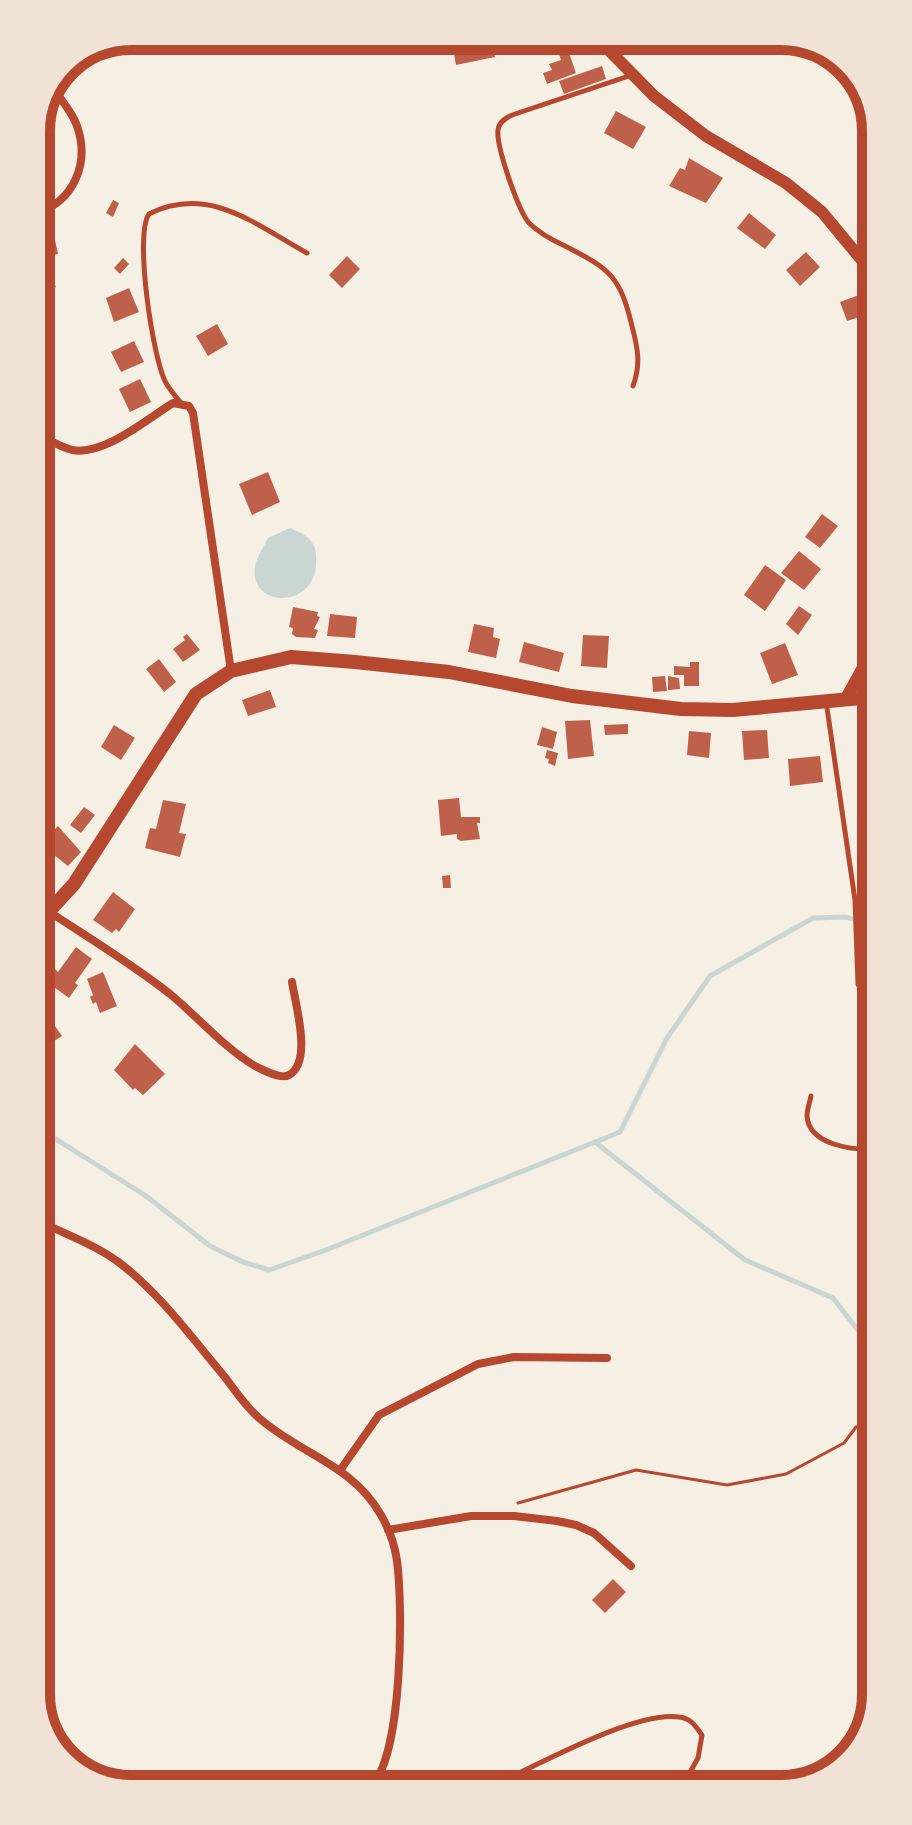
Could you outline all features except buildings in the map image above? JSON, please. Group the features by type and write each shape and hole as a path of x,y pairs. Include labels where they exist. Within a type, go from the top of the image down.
{"main road":[{"path":"50,910 74,884 196,694 231,671 291,657 449,672 572,696 681,709 733,710 862,698"}],"street":[{"path":"609,50 654,96 706,136 786,183 822,212 862,260"},
{"path":"50,209 64,198 74,183 81,161 77,123 58,95"},
{"path":"50,440 73,450 94,450 173,403 189,406 193,413 231,671"},
{"path":"845,700 862,669"},
{"path":"50,920 150,978 203,1026 255,1066 282,1077 291,1074 303,1051 292,982"},
{"path":"50,1227 121,1264 151,1292 259,1419 341,1469 371,1500 388,1530 396,1557 401,1611 396,1693 389,1746 381,1774"},
{"path":"341,1469 379,1415 478,1364 491,1359 514,1357 607,1358"},
{"path":"388,1530 471,1516 514,1516 557,1521 594,1533 631,1566"}],"lane":[{"path":"633,75 515,114 503,121 498,131 514,193 528,222 553,240 599,264 620,288 640,360 633,386"},
{"path":"181,403 166,383 154,333 142,259 142,228 149,214 160,208 188,204 221,206 307,253"},
{"path":"826,700 855,900 858,984 862,991"},
{"path":"811,1096 807,1114 809,1123 836,1146 862,1150"},
{"path":"516,1775 633,1722 682,1716 695,1724 702,1735 698,1758 688,1775"},
{"path":"381,1774 386,1775"}],"path":[{"path":"516,1503 636,1470 727,1485 786,1474 844,1443 856,1427 862,1427"}],"shaded area":[{"path":"290,528 307,537 314,545 316,565 312,580 294,596 271,596 262,590 256,580 258,556 268,538"}],"waterway":[{"path":"50,1135 146,1196 210,1246 269,1270 620,1132 667,1038 710,976 813,918 846,917 862,922"},
{"path":"595,1142 745,1260 833,1298 862,1335"}]}
